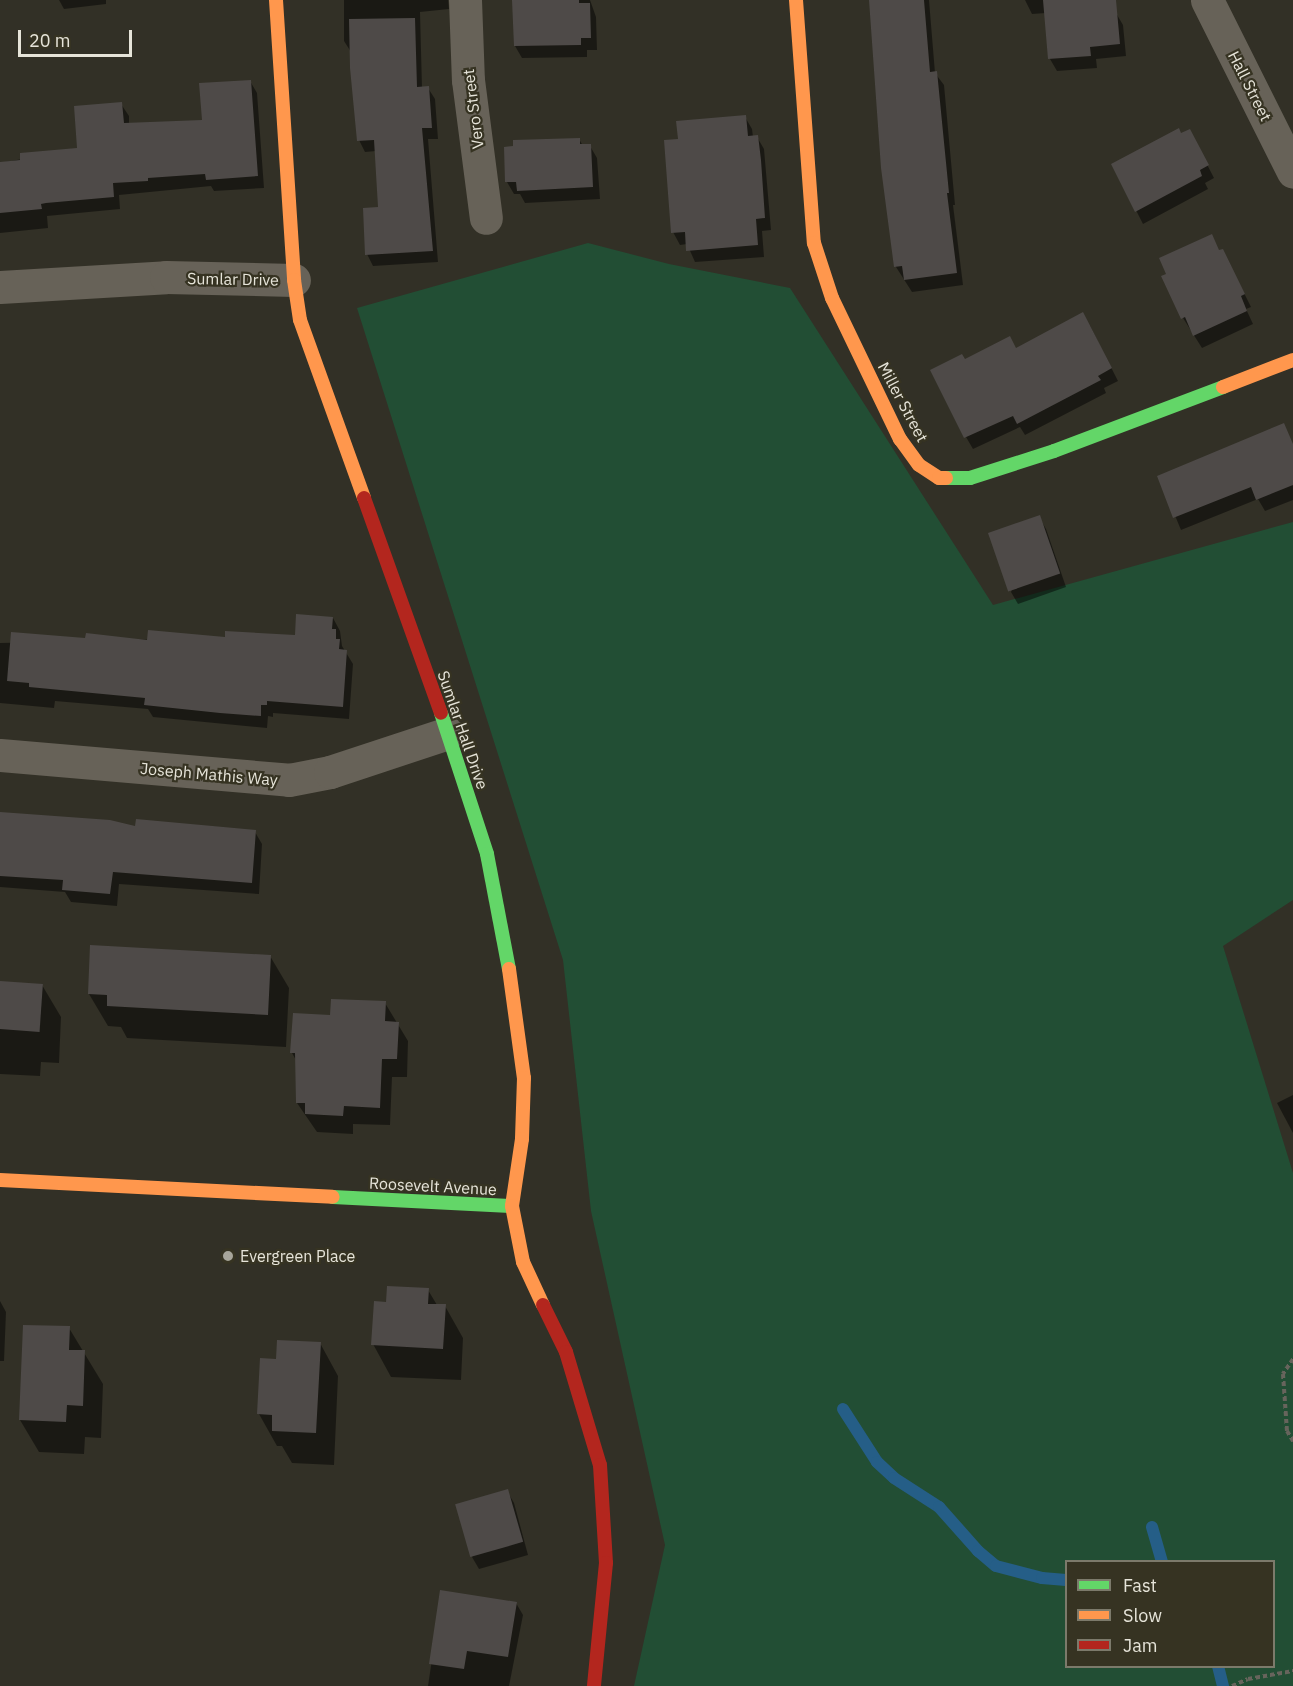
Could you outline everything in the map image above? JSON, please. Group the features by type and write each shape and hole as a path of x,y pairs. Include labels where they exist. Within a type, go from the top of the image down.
{"street":[{"name":"Sumlar Drive","path":"0,287 166,277 294,280 276,0"},
{"name":"Vero Street","path":"465,0 468,80 486,218"},
{"name":"Miller Street","path":"796,0 814,243 832,298 900,439 919,465 939,478 970,478 1053,451 1293,360"},
{"name":"Hall Street","path":"1207,0 1293,172"},
{"name":"Sumlar Hall Drive","path":"294,280 300,320 448,733 487,854 515,997 524,1078 522,1139 512,1206"},
{"name":"Joseph Mathis Way","path":"0,755 252,779 289,780 330,772 448,733"},
{"name":"Roosevelt Avenue","path":"0,1180 512,1206 523,1262 566,1352 600,1465 606,1563 594,1686"}],"path":[{"path":"1293,1359 1283,1374 1287,1431 1293,1441"},
{"path":"1232,1686 1248,1679 1293,1671"}],"green space":[{"path":"588,243 669,264 790,288 993,605 1293,522 1293,900 1223,946 1293,1173 1293,1686 634,1686 665,1545 591,1211 563,960 357,308"}],"building":[{"path":"512,0 579,0 579,3 590,3 591,38 581,38 581,45 514,46"},
{"path":"869,0 924,0 930,72 937,71 949,193 947,193 957,273 904,280 902,266 894,267 881,168"},
{"path":"1043,0 1116,0 1120,44 1090,47 1091,56 1048,59"},
{"path":"415,18 417,87 429,86 432,128 422,128 433,251 365,255 363,208 378,207 374,140 357,141 350,68 349,19"},
{"path":"251,80 258,176 206,180 205,174 113,183 114,197 46,203 41,204 42,209 0,213 0,162 20,160 20,153 77,148 74,106 122,102 124,123 202,120 199,83"},
{"path":"746,115 748,136 758,135 761,160 765,218 756,219 758,245 686,251 685,232 671,233 664,140 678,139 676,121"},
{"path":"1179,128 1181,133 1190,129 1209,165 1200,170 1202,176 1135,212 1111,164"},
{"path":"580,138 580,144 591,144 593,187 517,191 516,182 505,182 504,147 513,146 513,140"},
{"path":"1212,234 1219,250 1223,249 1245,294 1241,296 1247,311 1193,336 1185,317 1181,319 1161,276 1166,274 1159,258"},
{"path":"1083,312 1112,368 1098,376 1101,380 1017,424 1013,416 964,438 930,370 962,354 965,359 1010,336 1016,348"},
{"path":"1284,423 1293,444 1293,485 1256,500 1251,487 1173,518 1157,476"},
{"path":"1040,515 1060,574 1008,592 988,533"},
{"path":"296,614 333,617 332,629 336,629 336,639 340,639 339,649 347,650 343,707 267,701 267,705 261,705 261,716 220,713 144,705 145,698 29,687 29,683 7,681 11,632 85,638 86,633 147,640 148,630 225,637 225,631 295,635"},
{"path":"0,812 110,820 135,826 136,819 256,830 252,883 113,872 110,894 62,890 63,880 0,876"},
{"path":"90,945 271,955 268,1015 107,1006 107,995 88,994"},
{"path":"0,981 43,984 40,1032 0,1029"},
{"path":"331,999 386,1001 385,1021 399,1022 397,1059 382,1059 380,1108 344,1106 343,1116 305,1114 305,1103 296,1103 295,1053 290,1053 293,1013 330,1015"},
{"path":"387,1286 429,1288 428,1304 446,1304 443,1349 371,1345 374,1301 386,1302"},
{"path":"23,1325 70,1326 69,1350 85,1350 83,1406 67,1405 66,1422 19,1420"},
{"path":"277,1340 321,1342 316,1433 272,1431 272,1415 257,1414 260,1358 276,1359"},
{"path":"508,1489 523,1542 470,1557 455,1504"},
{"path":"440,1590 517,1602 508,1657 467,1651 464,1669 429,1664"}],"waterway":[{"path":"843,1409 877,1462 894,1478 939,1507 978,1551 996,1566 1042,1578 1065,1580"},
{"path":"1152,1527 1161,1560"},
{"path":"1218,1668 1223,1686"}],"traffic: fast":[{"path":"946,478 970,478 1054,451 1223,387"},
{"path":"441,713 487,854 509,969"},
{"path":"333,1197 512,1206"}],"traffic: slow":[{"path":"276,0 294,280 300,320 364,498"},
{"path":"796,0 814,243 832,298 900,439 919,465 939,478 946,478"},
{"path":"1223,387 1293,360"},
{"path":"509,969 524,1078 522,1139 512,1206 523,1262 543,1305"},
{"path":"0,1180 333,1197"}],"traffic: jam":[{"path":"364,498 441,713"},
{"path":"543,1305 566,1352 600,1465 606,1563 594,1686"}],"place":[{"name":"Evergreen Place","path":"228,1256"}]}
